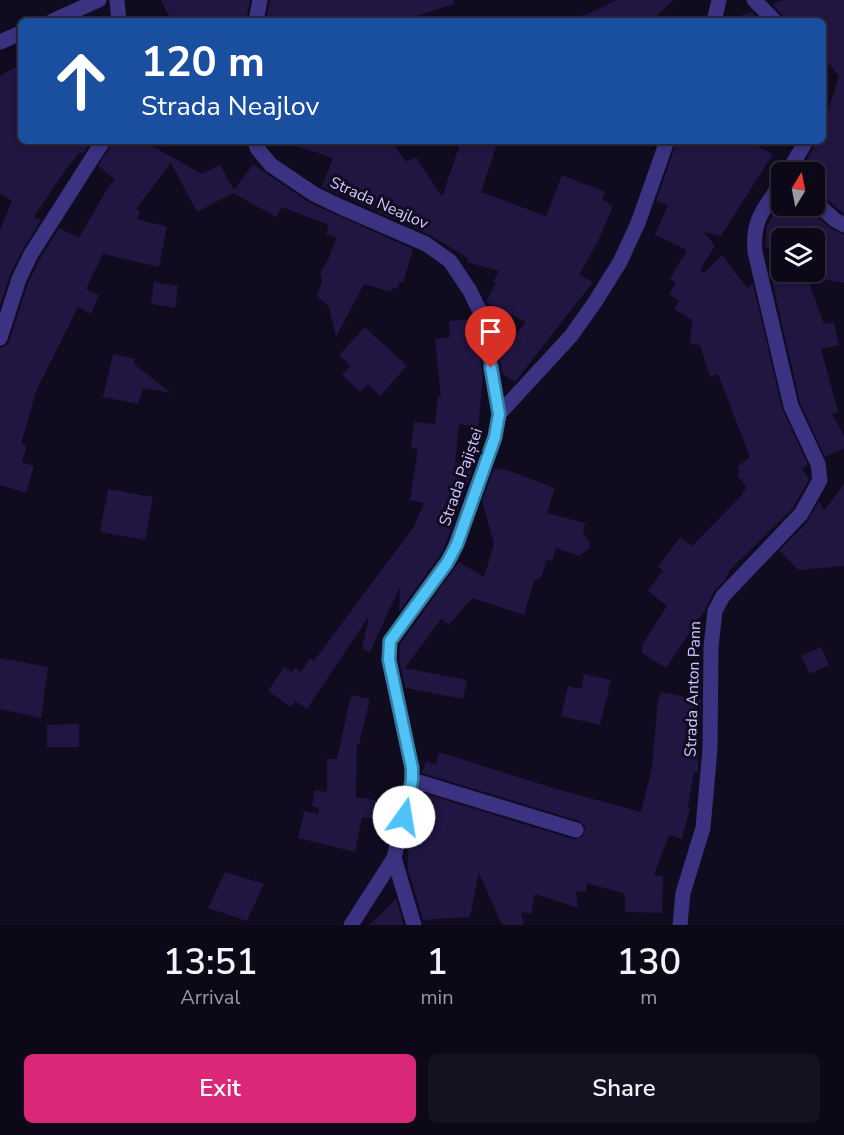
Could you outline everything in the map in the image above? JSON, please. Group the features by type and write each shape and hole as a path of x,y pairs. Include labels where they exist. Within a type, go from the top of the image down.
{"street":[{"path":"59,18 99,0"},
{"path":"117,0 120,18"},
{"path":"257,18 260,0"},
{"path":"715,18 719,0"},
{"path":"760,2 773,18"},
{"path":"0,42 18,34"},
{"path":"0,339 19,279 31,254 101,144"},
{"name":"Strada Neajlov","path":"256,144 271,165 314,194 426,243 450,261 470,291 483,318 499,414"},
{"name":"Strada Pajiștei","path":"414,925 394,858 412,780 412,768 389,660 390,641 452,555 495,437 499,414 571,336 620,262 638,223 666,144"},
{"path":"794,162 804,144"},
{"name":"Strada Anton Pann","path":"680,925 683,892 703,828 708,782 711,647 715,611 723,596 801,514 820,480 818,464 791,406 755,252 754,234 757,220 771,199"},
{"path":"825,211 844,225"},
{"path":"412,780 576,831"},
{"path":"351,925 394,858"}],"building":[{"path":"161,0 250,0 247,18 170,18"},
{"path":"270,0 453,0 454,4 410,18 267,18"},
{"path":"617,0 674,0 654,18 578,18"},
{"path":"784,0 844,0 844,214 825,197 825,162 814,162 807,159 815,144 826,144 826,117 839,76 826,61 826,18 783,18 772,4"},
{"path":"752,12 758,18 732,18"},
{"path":"18,66 18,144 89,144 83,154 80,152 62,175 34,217 41,220 10,275 0,306 0,230 12,201 0,193 0,76"},
{"path":"111,144 148,144 202,174 220,165 234,190 253,164 310,203 413,249 403,283 399,282 397,289 392,288 391,292 364,284 336,337 329,307 317,296 322,281 320,273 328,260 336,238 326,234 329,225 282,207 276,217 233,193 197,212 171,163 136,209 140,211 137,219 167,227 159,267 103,254 86,289 99,295 91,314 78,307 36,391 21,444 27,446 22,462 34,466 26,493 0,485 0,348 9,342 28,283 59,228 79,238 108,187 115,179 98,166"},
{"path":"393,144 407,162 416,157 442,197 460,144 497,144 481,192 546,216 562,175 605,192 602,199 613,206 598,241 579,275 593,282 515,382 502,373 499,354 526,322 486,302 496,283 493,282 499,271 467,262 468,258 430,235 322,187 333,158 293,145"},
{"path":"676,144 757,144 773,154 721,236 704,232 715,246 700,270 704,273 722,255 747,288 753,284 782,408 808,465 802,468 809,480 793,508 729,571 666,668 642,653 642,645 667,606 648,591 663,570 658,567 680,537 692,546 743,494 741,493 747,488 737,475 740,472 737,467 750,457 718,374 710,377 700,345 690,344 692,320 674,309 679,301 669,294 676,283 670,279 687,250 655,235 668,205 656,201"},
{"path":"773,216 817,216 829,227 844,235 844,283 825,280 825,228 771,228 771,248 765,247 767,226"},
{"path":"154,282 178,286 175,308 151,304"},
{"path":"772,282 809,282 824,324 834,322 839,345 821,349 838,412 832,414 844,436 844,448 825,457 800,403"},
{"path":"473,319 483,378 478,428 459,424 455,463 474,466 443,551 399,612 400,587 370,652 362,649 369,616 307,709 295,701 291,707 268,691 284,667 292,672 295,668 301,672 310,658 314,661 413,528 424,503 410,500 418,449 411,448 414,422 435,424 438,395 441,398 435,339 450,337 449,321"},
{"path":"365,327 407,366 380,396 368,384 360,392 342,375 351,366 339,355"},
{"path":"113,354 135,359 134,364 171,393 143,388 138,404 103,397"},
{"path":"501,468 555,488 547,513 585,523 583,532 590,543 589,549 579,556 556,548 552,561 547,560 541,578 534,581 524,615 472,598 449,625 441,619 405,668 467,680 463,699 405,688 399,659 400,644 459,562 484,577 494,544 482,500 494,469 500,470"},
{"path":"844,484 844,566 799,570 779,551 808,521 819,501 824,511"},
{"path":"108,489 153,497 145,540 100,532"},
{"path":"821,647 829,665 810,674 801,656"},
{"path":"0,658 48,667 41,718 0,709"},
{"path":"584,674 611,680 600,725 561,716 568,686 581,689"},
{"path":"661,692 701,700 700,726 697,726 698,772 694,772 688,808 690,808 682,839 669,835 654,875 663,876 662,913 625,912 625,894 587,883 586,892 576,891 578,908 535,894 531,914 521,912 524,925 502,925 479,873 470,917 423,920 408,870 408,842 419,792 573,839 582,837 586,828 579,821 422,773 426,761 436,764 439,752 553,788 641,812 652,767 658,700"},
{"path":"351,695 370,699 359,744 357,744 356,797 396,804 392,823 362,817 355,852 298,838 304,811 318,814 319,808 312,806 315,790 327,792 327,759 337,759"},
{"path":"79,724 79,747 47,747 47,725"},
{"path":"225,872 264,884 247,921 208,908"},
{"path":"396,899 404,925 369,925 385,910"}],"route":[{"path":"404,817 412,780 412,768 388,648 390,641 447,563 457,544 495,437 499,414 491,368"}]}
